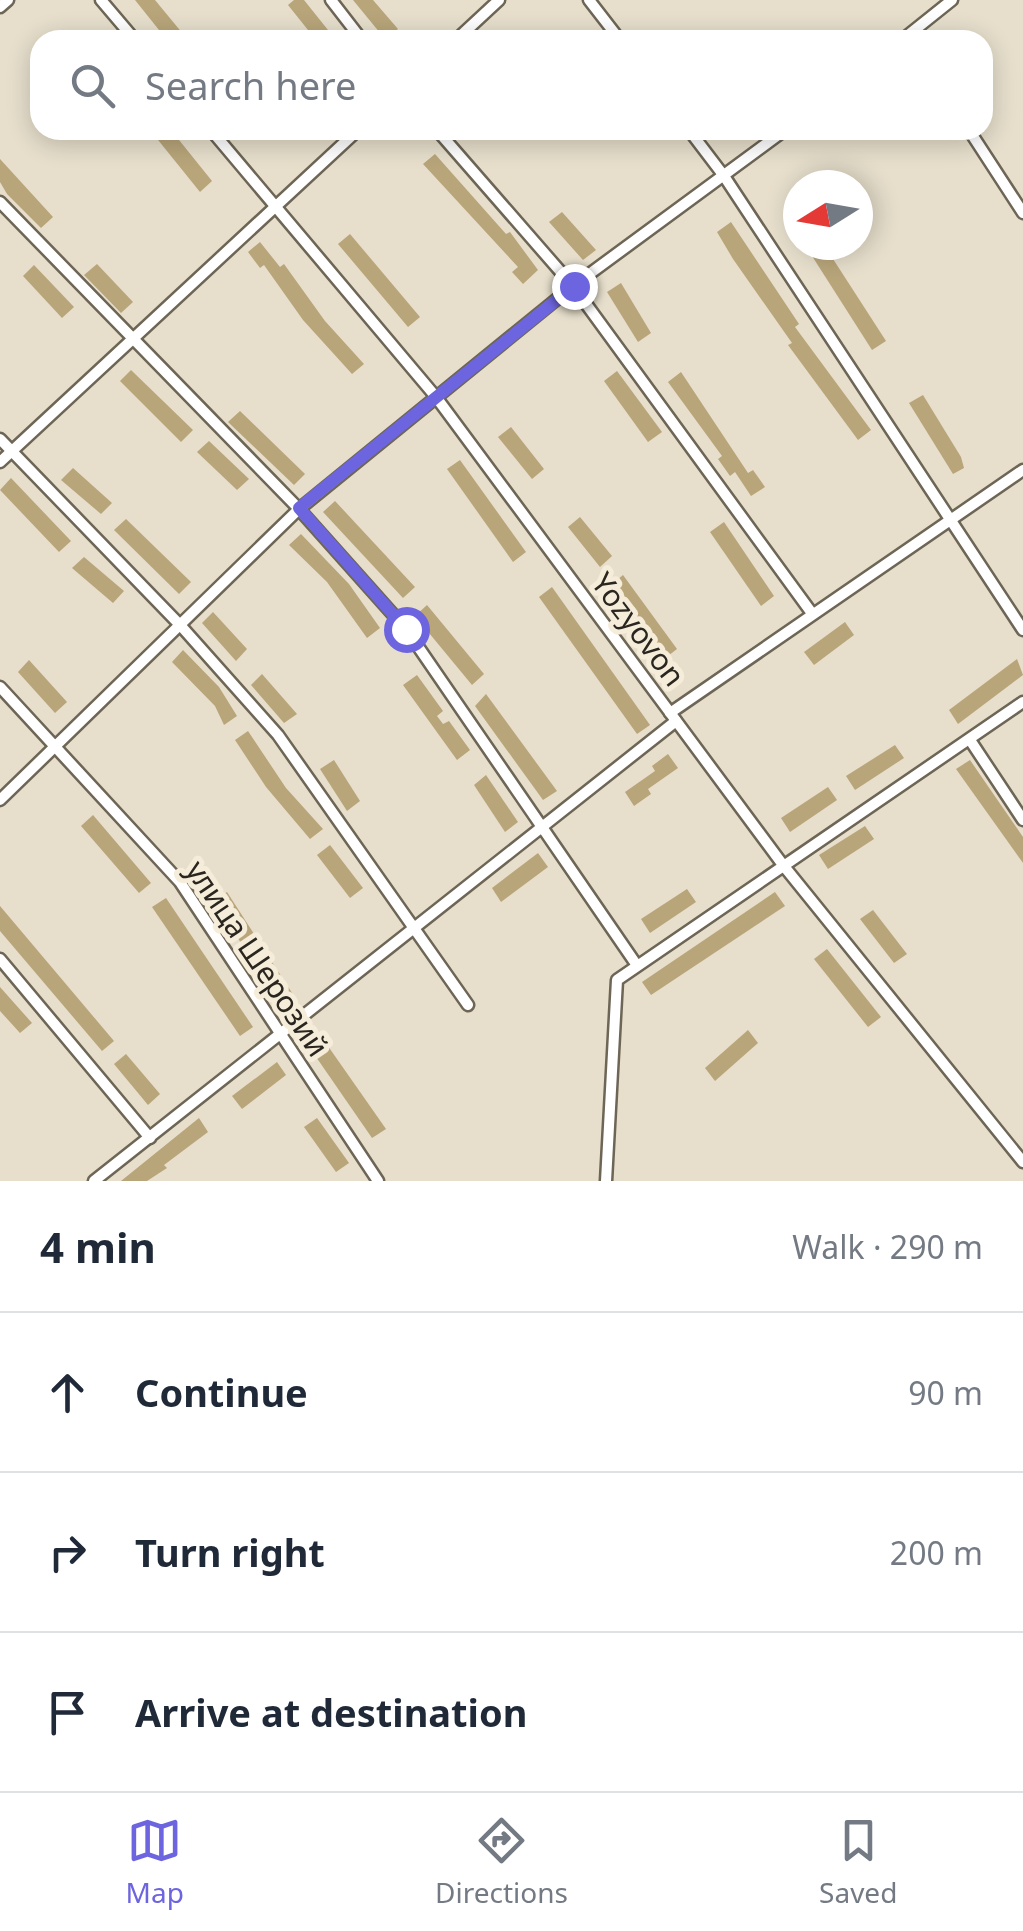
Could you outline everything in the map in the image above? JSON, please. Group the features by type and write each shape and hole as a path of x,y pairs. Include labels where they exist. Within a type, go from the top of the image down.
{"street":[{"path":"0,7 8,0"},
{"path":"102,0 127,30"},
{"path":"331,0 354,30"},
{"path":"467,30 499,0"},
{"path":"590,0 612,30"},
{"path":"916,30 952,0"},
{"name":"Yozyovon","path":"219,140 436,397 782,865 1023,1162"},
{"path":"0,462 347,140"},
{"path":"445,140 574,286 811,612"},
{"path":"697,140 953,518 1023,630"},
{"path":"0,800 58,748 299,508 574,286 771,140"},
{"path":"976,140 1023,213"},
{"path":"0,202 299,508 406,629 544,824 636,964"},
{"path":"0,439 181,626 278,735 468,1005"},
{"path":"94,1181 673,717 811,612 1023,470"},
{"name":"улица Шерозий","path":"0,687 180,882 378,1181"},
{"path":"606,1181 617,980 1023,702"},
{"path":"970,740 1023,820"},
{"path":"0,960 150,1138"}],"building":[{"path":"135,0 155,0 180,30 159,30"},
{"path":"304,0 328,30 308,30 288,5"},
{"path":"353,0 373,0 398,29 378,30"},
{"path":"158,140 179,140 212,181 200,192"},
{"path":"435,154 506,234 510,232 538,270 523,284 512,272 518,267 423,164"},
{"path":"0,159 53,217 41,228 7,194 0,182"},
{"path":"562,212 596,250 583,260 549,222"},
{"path":"731,222 799,324 795,327 871,430 858,440 788,345 792,343 717,232"},
{"path":"350,234 420,317 408,327 338,244"},
{"path":"260,242 280,267 284,264 325,321 364,364 352,374 303,320 264,265 260,268 248,252"},
{"path":"815,260 834,260 886,341 872,350"},
{"path":"97,264 133,302 121,313 84,275"},
{"path":"34,265 74,307 62,318 23,276"},
{"path":"621,283 651,333 638,342 607,292"},
{"path":"131,370 193,430 181,442 120,381"},
{"path":"617,371 662,432 648,442 604,381"},
{"path":"681,372 748,473 753,470 765,487 751,496 735,472 730,476 718,459 722,456 668,382"},
{"path":"923,395 961,457 964,468 953,474 909,403"},
{"path":"240,411 305,474 294,485 228,422"},
{"path":"511,427 544,469 532,479 498,437"},
{"path":"209,441 249,479 237,490 197,452"},
{"path":"460,460 526,552 513,562 447,469"},
{"path":"73,468 112,503 101,514 61,480"},
{"path":"11,478 71,541 59,552 0,490"},
{"path":"335,501 415,587 403,598 323,512"},
{"path":"580,517 612,556 600,567 568,527"},
{"path":"126,519 191,582 179,594 114,530"},
{"path":"724,522 774,596 761,606 710,532"},
{"path":"301,534 349,584 380,628 367,638 327,582 289,545"},
{"path":"84,557 124,591 113,603 72,568"},
{"path":"623,575 677,649 664,659 610,586"},
{"path":"552,587 650,725 637,734 539,597"},
{"path":"427,605 484,674 472,685 415,616"},
{"path":"213,612 247,649 236,661 202,623"},
{"path":"845,622 854,635 814,665 804,652"},
{"path":"183,650 219,687 237,716 224,725 215,706 172,662"},
{"path":"1017,659 1023,675 958,724 949,710"},
{"path":"29,660 67,702 55,713 18,672"},
{"path":"262,674 297,714 284,723 251,685"},
{"path":"417,675 443,711 437,716 443,724 449,721 470,750 457,760 403,685"},
{"path":"486,694 557,791 543,800 475,706"},
{"path":"248,731 286,788 323,829 310,839 266,787 235,740"},
{"path":"895,745 904,758 855,790 846,776"},
{"path":"668,754 678,768 648,789 651,794 634,806 625,792 655,771 652,766"},
{"path":"334,760 360,801 347,811 320,769"},
{"path":"970,760 1023,837 1023,863 956,769"},
{"path":"486,775 518,822 505,832 474,785"},
{"path":"828,787 837,800 790,832 781,818"},
{"path":"93,815 151,883 139,893 81,826"},
{"path":"865,826 874,839 828,869 819,855"},
{"path":"330,845 363,888 350,898 317,855"},
{"path":"538,853 548,867 501,902 492,888"},
{"path":"687,889 696,902 650,933 641,919"},
{"path":"227,892 294,996 281,1005 214,901"},
{"path":"775,892 785,906 651,995 642,982"},
{"path":"166,898 253,1027 240,1036 152,907"},
{"path":"0,906 114,1041 102,1051 0,931"},
{"path":"873,910 907,954 894,963 860,919"},
{"path":"827,949 881,1017 868,1027 814,959"},
{"path":"0,987 32,1023 20,1033 0,1011"},
{"path":"316,1029 386,1129 372,1138 303,1038"},
{"path":"748,1030 758,1043 715,1081 705,1068"},
{"path":"126,1054 160,1094 148,1105 114,1064"},
{"path":"277,1062 286,1075 242,1109 232,1096"},
{"path":"199,1118 208,1132 164,1165 167,1168 147,1181 121,1181"},
{"path":"317,1118 349,1163 336,1172 304,1127"}],"route":[{"path":"406,629 299,508 574,286"}]}
